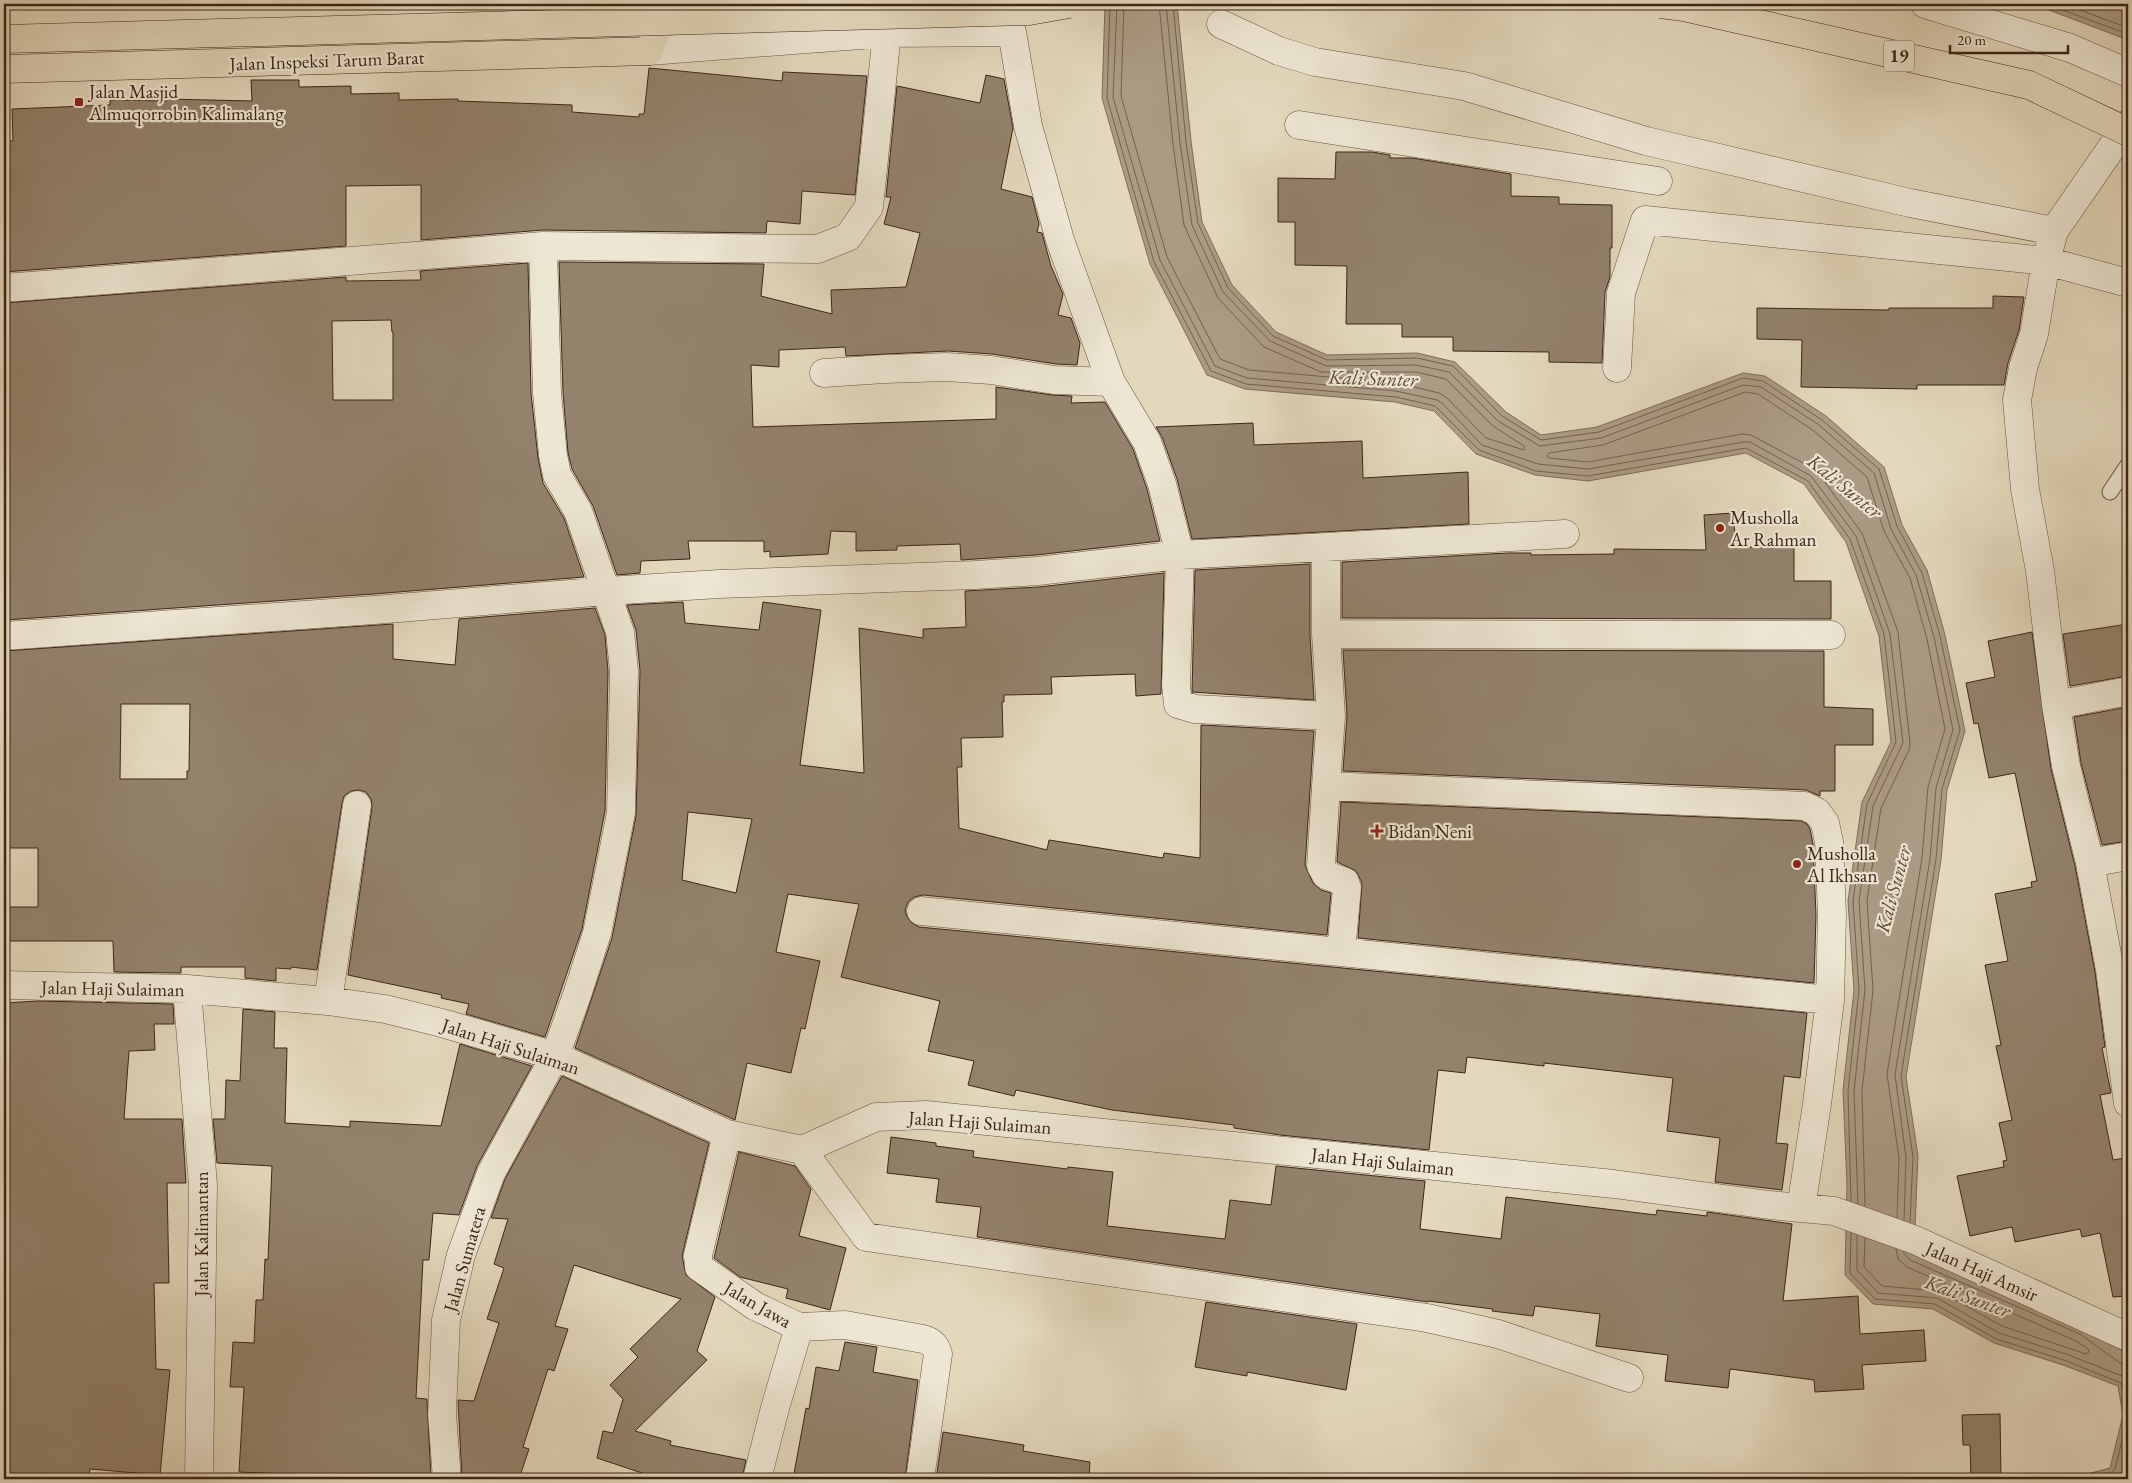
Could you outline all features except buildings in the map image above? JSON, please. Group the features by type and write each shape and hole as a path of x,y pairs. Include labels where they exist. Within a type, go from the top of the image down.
{"main road":[{"path":"4,39 1019,11 1069,4"},
{"name":"19","path":"1661,4 1703,11 2029,86 2128,132"},
{"path":"649,51 665,7"},
{"name":"Jalan Inspeksi Tarum Barat","path":"4,69 649,51"}],"street":[{"path":"1925,4 2070,48 2128,73"},
{"path":"1221,24 1279,51 1315,62 1464,86 1572,120 1686,150 1910,203 2054,231"},
{"path":"649,51 887,34 1012,32 1028,126 1060,240 1111,382 1147,442 1162,484 1180,555 1176,685 1178,704 1195,709 1331,716"},
{"path":"4,288 543,246 818,249 848,237 869,207 887,34"},
{"path":"2128,124 2054,231 2046,261 2034,334 2023,368 2017,400 2025,489 2040,571 2056,705 2066,766 2122,1006 2128,1103"},
{"path":"1299,125 1658,181"},
{"path":"1617,368 1621,293 1658,181 1686,150"},
{"path":"1645,220 2046,261 2128,284"},
{"name":"Jalan Sumatera","path":"447,1479 442,1414 446,1320 462,1255 491,1173 555,1056 577,995 596,933 621,814 624,671 620,632 578,512 557,475 553,455 547,393 543,246"},
{"path":"824,374 884,369 947,367 991,370 1054,380 1111,382"},
{"path":"4,636 374,610 607,591 719,584 975,575 1180,555 1565,534"},
{"path":"1326,548 1326,634 1331,716 1321,866 1326,875 1345,882 1347,888 1341,952"},
{"path":"1326,634 1831,635"},
{"path":"2056,705 2128,691"},
{"path":"1326,786 1805,806 1817,812 1825,822 1829,842 1832,916 1830,1000 1801,1208"},
{"path":"328,1001 357,804"},
{"path":"2090,863 2128,856"},
{"path":"921,911 1830,1000"},
{"name":"Jalan Haji Sulaiman","path":"4,985 187,989 328,1001 385,1009 442,1023 555,1056 727,1134 802,1150 876,1117 926,1115 1614,1184 1834,1211"},
{"name":"Jalan Kalimantan","path":"187,989 203,1185 199,1479"},
{"name":"Jalan Jawa","path":"727,1134 698,1255 699,1267 755,1306 799,1328 775,1408 757,1479"},
{"path":"802,1150 866,1237 1427,1318 1498,1334 1629,1378"},
{"name":"Jalan Haji Amsir","path":"1834,1211 1915,1240 2127,1334"},
{"path":"799,1328 845,1325 929,1340 936,1347 938,1354 920,1479"}],"lane":[{"path":"2110,492 2128,465"}],"water":[{"name":"Kali Sunter","path":"1105,4 1177,4 1191,141 1202,222 1232,285 1276,332 1327,355 1417,353 1455,362 1506,412 1541,435 1597,427 1743,373 1765,376 1826,416 1884,467 1902,525 1927,570 1945,635 1965,731 1947,790 1941,860 1906,1077 1918,1156 1914,1250 2085,1325 2128,1355 2128,1479 2068,1479 2110,1468 2123,1415 2118,1386 2063,1365 1994,1343 1933,1309 1873,1304 1845,1275 1847,1185 1843,1090 1854,990 1848,901 1862,802 1891,742 1879,636 1846,542 1804,484 1746,453 1588,481 1535,475 1476,454 1434,411 1395,402 1245,389 1207,375 1150,264 1102,98"},
{"path":"2027,4 2128,4 2128,40 2041,7"}],"place":[{"name":"Jalan Masjid Almuqorrobin Kalimalang","path":"79,102"},
{"name":"Musholla Ar Rahman","path":"1720,528"},
{"name":"Bidan Neni","path":"1377,831"},
{"name":"Musholla Al Ikhsan","path":"1797,864"}]}
